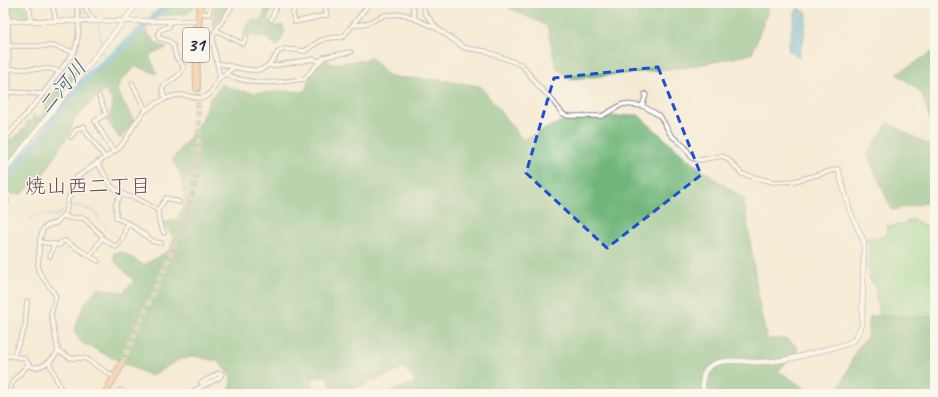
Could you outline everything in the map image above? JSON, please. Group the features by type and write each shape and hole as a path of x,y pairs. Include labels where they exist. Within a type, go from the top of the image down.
{"main road":[{"name":"31","path":"197,88 196,59 198,21 201,3"},
{"path":"105,394 122,363"}],"street":[{"path":"3,103 9,92 6,21 8,3"},
{"path":"25,3 30,10 31,21"},
{"path":"52,3 56,21"},
{"path":"4,139 60,72 74,52 79,22 79,13 76,3"},
{"path":"87,3 86,10 96,21"},
{"path":"3,173 138,3"},
{"path":"199,13 209,14 211,3"},
{"path":"220,78 213,37 234,3"},
{"path":"271,20 278,3"},
{"path":"285,3 302,6 307,3"},
{"path":"295,5 293,14 295,22 327,14 324,3"},
{"path":"270,65 278,52 285,49 305,51 317,41 325,38 343,37 370,3"},
{"path":"412,3 415,19"},
{"path":"424,3 424,12 438,29"},
{"path":"352,26 367,23 391,14 404,14 438,29 465,48 485,51 522,65 539,87 564,114 568,116 602,116 623,104 642,106 660,116 671,135 685,147 692,158 700,160 722,156 728,158 742,174 773,182 795,181 838,169 850,211 864,242 862,325 855,339 847,344 781,360 764,362 723,361 714,364 706,370 703,379 704,394"},
{"path":"165,99 162,89 180,74 184,67 176,57 173,45 169,41 159,38 158,34 160,30 168,27 170,20"},
{"path":"6,21 198,21"},
{"path":"216,30 243,44 246,38"},
{"path":"3,46 53,46 74,52"},
{"path":"226,74 246,82 259,83 304,79 319,61 328,55 352,52"},
{"path":"217,63 255,71 270,65 273,66 314,59 319,61"},
{"path":"58,351 51,314 56,296 39,272 38,258 40,242 44,229 48,225 56,223 63,215 77,177 124,142 140,116 146,110 165,99 181,94 188,97 204,98 210,94 220,78 234,67"},
{"path":"3,69 52,69 60,72"},
{"path":"132,83 146,110"},
{"path":"9,92 42,94"},
{"path":"642,106 646,95 645,94"},
{"path":"99,96 106,114 95,121 113,151"},
{"path":"71,137 76,130 84,126 86,132 104,156"},
{"path":"97,162 112,187 121,193 136,198 158,210"},
{"path":"121,193 116,204 116,218 130,224 154,242 161,243"},
{"path":"164,233 159,222 158,210 166,198 179,202"},
{"path":"3,205 7,201"},
{"path":"63,215 69,218 84,218 101,235"},
{"path":"90,256 102,238 116,247 122,240 127,224"},
{"path":"59,252 61,242 65,241 98,261"},
{"path":"40,242 60,246"},
{"path":"50,256 54,244"},
{"path":"14,356 25,327 27,301"},
{"path":"3,355 24,358 28,365 35,367 49,362 58,351"},
{"path":"58,351 71,358 85,358 114,377"},
{"path":"49,362 63,394"},
{"path":"8,394 13,381 28,365"},
{"path":"187,394 220,378 222,374 219,373 201,383"},
{"path":"118,394 120,390 126,394"}],"highlighted area":[{"path":"658,67 701,175 607,248 526,173 554,78"}],"green space":[{"path":"10,3 24,6 27,11 27,19 11,18"},
{"path":"173,3 195,3 194,7 187,13 162,16"},
{"path":"215,3 233,3 214,28 212,26"},
{"path":"267,3 273,3 268,19 276,27 282,25 285,31 278,47 265,37 243,34 248,22 251,22 253,19 258,22 264,14"},
{"path":"499,3 771,3 752,54 688,67 569,79 556,67 547,26"},
{"path":"146,31 156,43 167,48 149,55 157,74 136,66 120,82 117,90 134,121 120,139 106,119 110,117 113,102 105,91 97,95 74,120 70,132 45,172 22,194 10,194 3,187 3,184 42,142 90,75"},
{"path":"932,52 935,54 935,135 921,92 897,74"},
{"path":"370,56 389,77 440,80 480,86 523,140 564,120 638,115 687,159 744,199 760,309 767,339 786,339 797,347 797,352 778,371 814,394 391,394 392,390 416,382 404,368 352,389 350,394 333,394 327,375 312,379 313,394 225,394 230,391 231,377 219,362 195,356 178,360 151,376 82,343 74,331 84,305 97,288 123,292 134,281 114,261 114,253 122,252 144,265 171,249 174,237 162,223 178,219 185,200 180,173 172,159 183,147 200,122 209,99 215,94 221,84 244,92 301,92 306,90 310,76 323,61 327,59 331,64 364,60"},
{"path":"75,68 79,71 71,84 10,161 5,159 6,151 3,146 9,138 12,140 25,127 27,121 32,121 33,115 38,119 46,110 46,95 48,92 54,95 56,90 66,81"},
{"path":"888,123 935,148 935,201 892,210 867,154"},
{"path":"913,219 935,231 935,394 882,331 875,288 870,279 868,268 870,245 866,238 886,237 887,226 900,225"},
{"path":"870,316 935,317 935,344 932,355 935,363 935,394 837,394 857,349 867,337"}],"water":[{"path":"798,8 807,13 803,43 801,45 799,57 788,50 795,13"}],"waterway":[{"path":"82,3 86,13"},
{"name":"二河川","path":"3,180 42,137 53,120 88,76 115,54 169,3"},
{"path":"98,23 102,44"},
{"path":"103,52 106,61"},
{"path":"69,207 81,206 97,213 99,220 118,238"},
{"path":"30,219 34,214 57,215 64,211"}],"tunnel":[{"path":"122,363 184,224 194,188 198,158 199,126 197,88"}],"district":[{"name":"焼山西二丁目","path":"88,186"}]}
